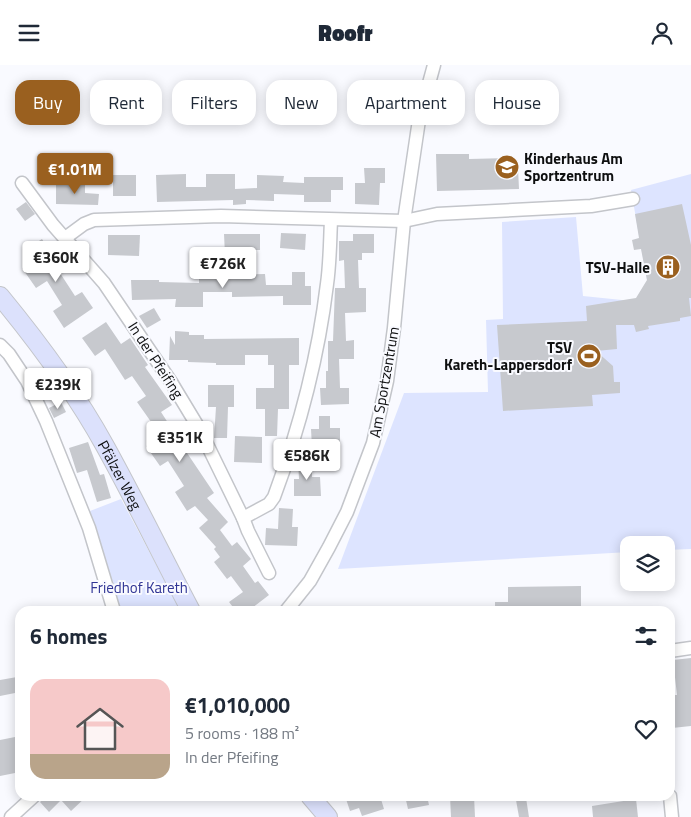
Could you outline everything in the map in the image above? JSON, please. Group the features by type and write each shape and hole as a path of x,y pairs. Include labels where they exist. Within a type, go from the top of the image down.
{"street":[{"name":"Am Sportzentrum","path":"290,606 310,581 347,512 373,443 387,381 404,221 419,120 434,65"},
{"name":"In der Pfeifing","path":"22,183 65,238 104,283 171,381 200,431 270,573"},
{"path":"65,238 84,224 94,220 221,216 404,221 437,214 591,206 632,199"},
{"path":"243,518 269,504 274,497 301,419 315,361 327,283 331,219"},
{"name":"Pfälzer Weg","path":"1,297 50,363 105,445 188,606"},
{"path":"0,345 9,354 27,381 46,421 90,528 113,606"},
{"path":"675,651 691,649"},
{"path":"11,817 29,801"},
{"path":"314,801 328,817"},
{"path":"670,801 672,817"}],"green space":[{"name":"TSV Kareth-Lappersdorf","path":"691,174 691,549 675,550 675,536 620,536 620,553 338,569 404,393 488,392 486,320 503,319 502,222 576,217 583,296 651,303 631,190"},
{"name":"Friedhof Kareth","path":"121,499 178,606 119,606 90,511"}],"building":[{"path":"436,154 469,154 469,159 509,158 509,168 518,168 519,189 437,191"},
{"path":"364,168 385,168 385,183 380,183 379,205 355,204 355,183 365,183"},
{"path":"186,174 186,187 206,187 206,174 235,174 235,189 257,188 257,175 284,176 283,182 304,183 304,177 343,177 343,190 331,190 331,202 304,202 304,195 274,194 274,201 246,200 246,204 233,205 233,200 157,202 156,175"},
{"path":"113,175 136,175 136,196 113,196"},
{"path":"56,184 85,184 85,193 99,194 98,205 56,204"},
{"path":"26,202 35,214 25,221 16,209"},
{"path":"682,204 691,245 691,298 689,298 691,316 680,318 680,321 648,326 649,329 636,332 634,325 616,325 617,349 596,351 613,366 614,382 620,382 620,393 592,395 593,406 503,411 497,325 587,321 586,306 636,298 647,280 641,249 634,250 632,240 639,238 635,214"},
{"path":"281,233 306,234 305,250 280,248"},
{"path":"224,234 260,234 260,250 249,250 250,255 225,255"},
{"path":"353,234 374,234 374,253 362,253 362,260 358,260 359,288 366,288 366,312 345,313 346,341 354,340 354,359 339,359 340,388 349,388 349,404 321,405 320,388 326,388 326,371 328,371 328,341 333,341 335,288 345,288 344,260 339,261 339,241 353,241"},
{"path":"108,235 140,235 139,256 108,255"},
{"path":"42,239 48,249 54,245 65,262 58,267 75,296 82,292 93,308 64,328 53,311 62,305 47,281 36,288 22,268 36,259 28,248"},
{"path":"292,272 305,272 305,286 311,286 311,305 283,305 283,296 232,297 232,292 203,292 203,307 175,307 176,299 132,300 131,280 199,283 199,276 265,274 266,285 292,285"},
{"path":"154,308 161,320 147,328 139,316"},
{"path":"106,322 121,344 130,338 148,365 145,367 172,405 161,412 172,429 176,427 189,447 185,450 214,493 207,498 228,522 220,530 232,546 237,542 251,559 243,566 255,583 258,581 269,595 255,606 232,606 229,602 243,592 231,576 227,579 214,562 220,557 214,549 216,547 199,528 208,520 195,506 187,511 175,492 184,486 168,461 160,466 146,446 161,436 137,402 146,396 132,376 125,380 105,349 95,356 82,338"},
{"path":"175,331 189,332 189,335 204,335 204,339 299,338 299,365 289,365 289,409 278,409 277,436 265,436 265,409 256,409 256,388 274,388 274,365 268,365 268,355 245,355 245,365 216,365 216,363 188,362 188,360 169,360 170,336 175,345"},
{"path":"208,385 234,385 234,407 228,407 227,438 214,438 216,407 208,407"},
{"path":"61,402 66,412 54,418 49,408"},
{"path":"319,416 330,416 330,428 340,428 340,446 312,447 311,429 319,429"},
{"path":"235,436 262,437 262,463 234,462"},
{"path":"88,442 100,475 104,474 111,498 97,502 87,470 77,473 69,448"},
{"path":"298,460 312,460 312,477 320,477 321,496 294,496 294,479 299,479"},
{"path":"279,508 293,509 292,527 298,527 297,546 265,545 266,528 278,529"},
{"path":"581,586 581,606 495,606 495,602 508,602 508,587"},
{"path":"691,658 691,726 675,728 675,695 677,695 675,660"},
{"path":"15,677 15,693 0,696 0,680"},
{"path":"15,737 15,773 0,776 0,740"},
{"path":"41,801 60,801 49,812"},
{"path":"62,801 82,801 71,811"},
{"path":"347,801 382,801 384,809 362,816 359,808 350,811"},
{"path":"406,801 428,801 429,805 408,809"},
{"path":"450,801 474,801 475,817 451,817"},
{"path":"516,801 526,801 529,817 519,817"},
{"path":"636,801 638,817 593,817 592,806"}],"place":[{"name":"Kinderhaus Am Sportzentrum","path":"507,167"},
{"name":"TSV-Halle","path":"668,267"},
{"name":"TSV Kareth-Lappersdorf","path":"589,356"}]}
